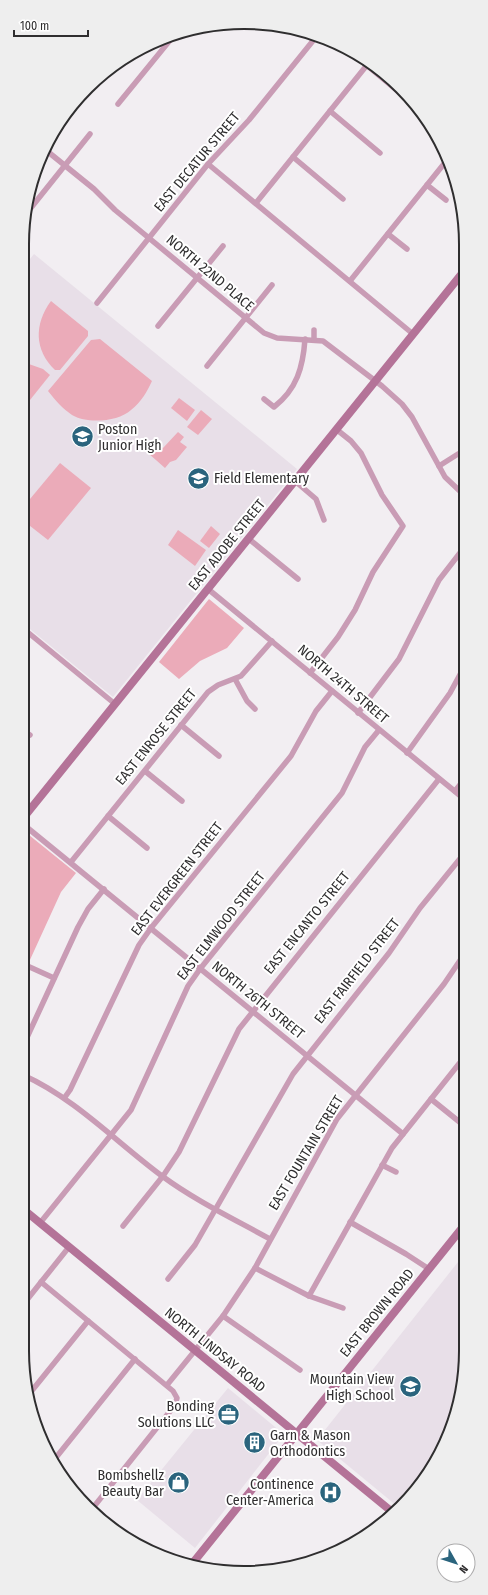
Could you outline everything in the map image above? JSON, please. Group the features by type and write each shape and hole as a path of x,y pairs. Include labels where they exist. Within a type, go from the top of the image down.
{"main road":[{"name":"EAST ADOBE STREET","path":"29,810 296,481 413,334 459,280"},
{"name":"NORTH LINDSAY ROAD","path":"29,1214 389,1510"},
{"name":"EAST BROWN ROAD","path":"195,1560 459,1232"}],"street":[{"name":"EAST DECATUR STREET","path":"97,303 208,164 249,120 313,40"},
{"path":"118,104 168,43"},
{"path":"256,203 366,67"},
{"path":"330,111 380,153"},
{"path":"32,206 90,134"},
{"name":"NORTH 22ND PLACE","path":"49,153 197,278 271,337 314,340 328,344 394,396 412,417 445,477 459,490"},
{"path":"293,157 343,199"},
{"path":"208,164 413,334"},
{"path":"350,281 444,164"},
{"path":"427,185 446,200"},
{"path":"388,234 406,249"},
{"path":"158,326 224,246"},
{"path":"207,366 272,285"},
{"path":"314,330 314,340"},
{"path":"264,399 274,406 288,393 301,371 305,339"},
{"path":"310,673 355,610 373,572 403,526 382,495 361,453 336,429"},
{"path":"439,466 458,454"},
{"path":"296,481 316,499 324,520"},
{"path":"249,539 298,579"},
{"path":"358,713 399,659 439,580 459,554"},
{"name":"NORTH 24TH STREET","path":"208,589 459,794"},
{"path":"29,633 115,704"},
{"name":"EAST ENROSE STREET","path":"71,862 208,692 218,685 235,679 248,670 272,641"},
{"path":"407,753 450,693 459,676"},
{"path":"235,679 247,701 255,709"},
{"name":"EAST EVERGREEN STREET","path":"64,1097 70,1090 139,945 151,928 291,756 316,711 332,691"},
{"path":"181,725 220,756"},
{"name":"EAST ELMWOOD STREET","path":"40,1223 112,1136 135,1102 188,986 200,968 342,794 365,747 379,730"},
{"path":"145,770 182,801"},
{"name":"EAST ENCANTO STREET","path":"123,1226 163,1176 179,1152 239,1029 439,779"},
{"path":"455,791 459,786"},
{"path":"108,816 147,848"},
{"name":"NORTH 26TH STREET","path":"29,829 403,1134"},
{"name":"EAST FAIRFIELD STREET","path":"168,1279 195,1245 293,1074 389,953 420,908 459,860"},
{"path":"29,1033 88,909 104,889"},
{"name":"EAST FOUNTAIN STREET","path":"167,1385 223,1316 255,1268 337,1119 444,984 459,962"},
{"path":"29,966 54,978"},
{"path":"309,1296 382,1165 403,1134 459,1064"},
{"path":"29,1078 44,1084 64,1097 163,1176 191,1196 270,1239"},
{"path":"431,1099 459,1122"},
{"path":"382,1165 396,1172"},
{"path":"350,1222 410,1256 428,1269"},
{"path":"29,1297 69,1247"},
{"path":"255,1268 309,1296 343,1308"},
{"path":"41,1282 167,1385 175,1393 177,1398 175,1405 95,1506"},
{"path":"223,1316 300,1370"},
{"path":"33,1390 88,1320"},
{"path":"57,1456 135,1359"}],"shaded area":[{"name":"Poston Junior High","path":"34,254 297,469 113,697 29,628 29,260"},
{"path":"51,301 88,331 88,336 60,370 55,370 48,362 40,345 39,328 45,310"},
{"path":"100,339 152,381 141,400 135,407 125,414 111,419 94,421 78,418 72,415 59,404 48,391 91,340"},
{"path":"29,364 43,369 50,375 29,401"},
{"path":"179,398 195,410 187,421 171,408"},
{"path":"201,410 212,419 198,435 187,427"},
{"path":"178,432 184,437 180,442 187,447 176,460 170,462 165,468 148,453 151,449 154,451 159,445 163,448"},
{"path":"60,463 91,488 48,540 29,525 29,500"},
{"path":"211,526 220,534 209,548 200,541"},
{"path":"178,530 206,550 195,566 168,545"},
{"path":"209,599 244,628 227,648 200,661 179,679 159,662"},
{"path":"29,835 76,873 61,892 29,962"},
{"name":"Mountain View High School","path":"459,1261 459,1365 455,1393 443,1433 437,1446 415,1482 395,1504 317,1440"},
{"path":"228,1388 281,1432 281,1438 195,1548 137,1500"}],"place":[{"name":"Poston Junior High","path":"83,437"},
{"name":"Field Elementary","path":"199,478"},
{"name":"Mountain View High School","path":"410,1387"},
{"name":"Bonding Solutions LLC","path":"229,1414"},
{"name":"Garn & Mason Orthodontics","path":"255,1443"},
{"name":"Bombshellz Beauty Bar","path":"179,1483"},
{"name":"Continence Center-America","path":"330,1492"}]}
